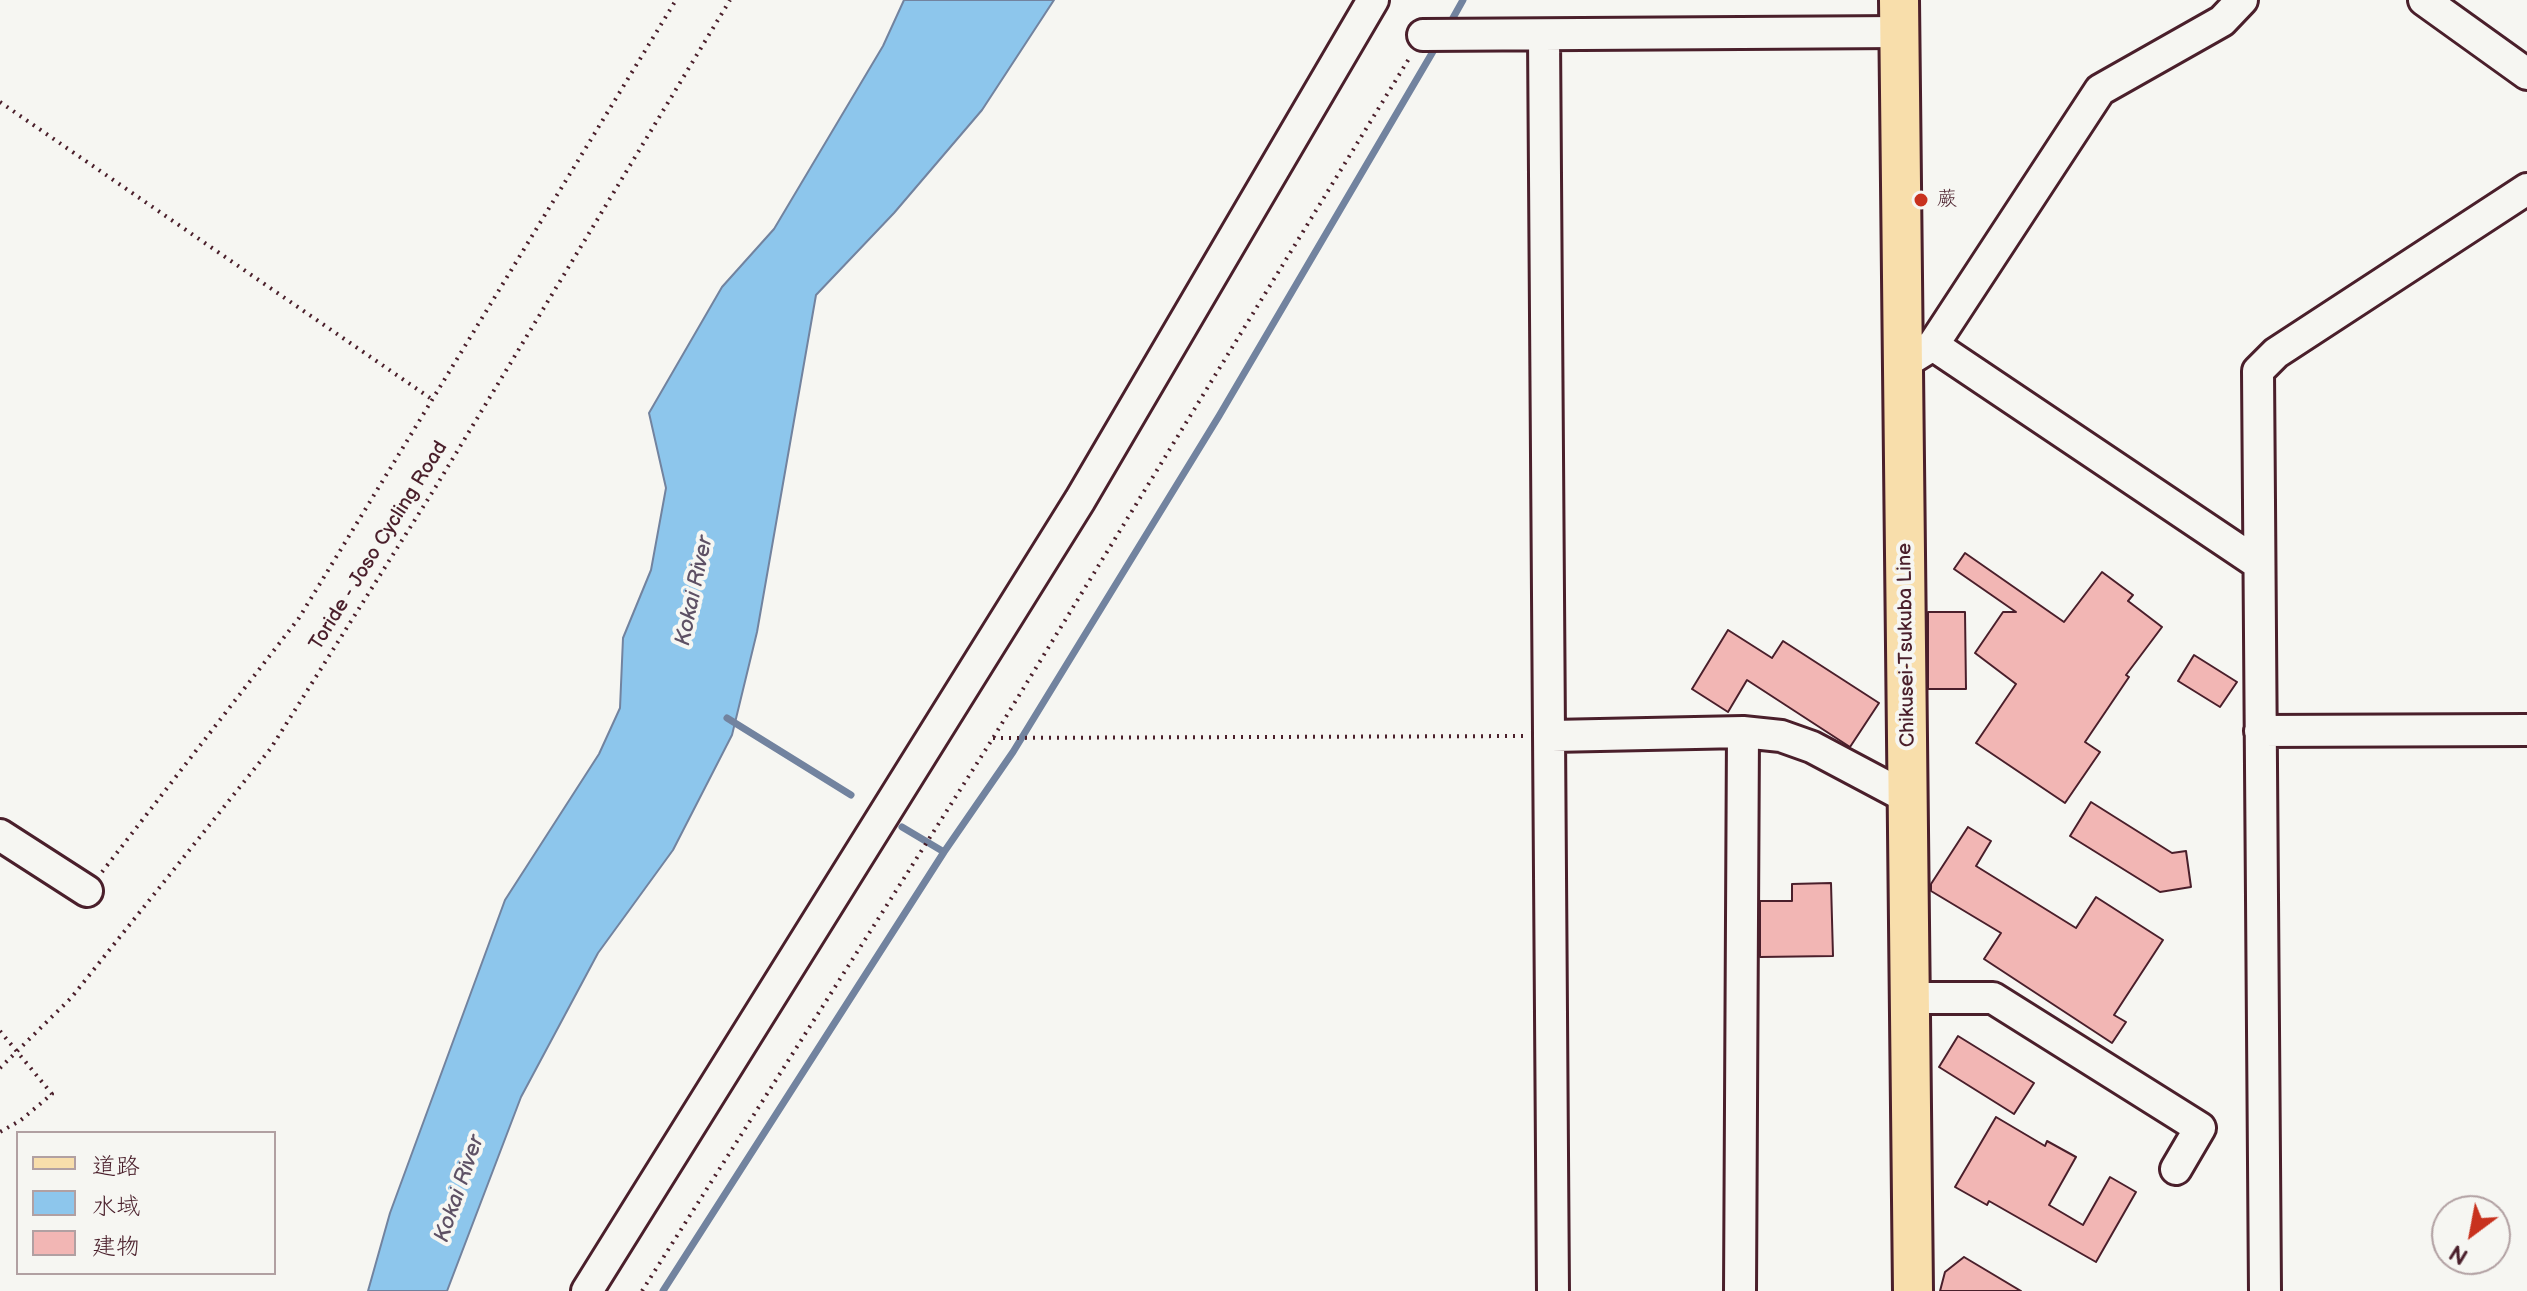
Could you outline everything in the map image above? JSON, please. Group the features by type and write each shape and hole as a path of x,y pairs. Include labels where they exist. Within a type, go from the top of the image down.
{"main road":[{"name":"Chikusei-Tsukuba Line","path":"1899,16 1919,354 1908,798 1913,1291"}],"street":[{"path":"587,1291 1080,500 1373,0"},
{"path":"2242,0 2222,21 2100,90 1919,354 2259,564"},
{"path":"2424,0 2527,74"},
{"path":"1436,35 1544,36 1899,16"},
{"path":"1544,36 1552,736 1553,1291"},
{"path":"2265,1291 2258,371 2276,353 2527,189"},
{"path":"2260,731 2527,730"},
{"path":"1552,736 1743,732 1781,736 1812,747 1908,798"},
{"path":"1740,1291 1743,732"},
{"path":"0,835 87,891"},
{"path":"1910,998 1993,998 2200,1128 2176,1169"}],"path":[{"path":"87,891 299,618 676,0"},
{"name":"Toride - Joso Cycling Road","path":"0,1068 71,998 271,748 435,488 730,0"},
{"path":"642,1291 1436,35"},
{"path":"0,102 433,400"},
{"path":"993,738 1552,736"},
{"path":"0,1031 52,1094 21,1120 0,1132"}],"water":[{"name":"Kokai River","path":"904,0 1054,0 982,110 894,213 816,295 757,632 732,735 673,850 598,953 521,1097 447,1291 368,1291 390,1213 505,900 599,754 620,708 623,638 651,570 666,488 649,413 722,287 774,229 883,46"}],"building":[{"path":"1965,553 2064,622 2102,572 2133,595 2128,601 2162,627 2126,675 2129,677 2085,742 2100,752 2065,803 1976,743 2016,684 1975,653 2003,612 2016,612 1954,569"},
{"path":"1928,612 1965,612 1966,689 1928,689"},
{"path":"1728,630 1772,658 1783,641 1879,703 1850,747 1747,680 1728,712 1692,689"},
{"path":"2194,655 2237,682 2220,707 2178,681"},
{"path":"2091,802 2172,853 2186,851 2191,887 2160,892 2070,836"},
{"path":"1968,827 1991,841 1976,866 2076,928 2096,897 2163,940 2114,1015 2126,1022 2112,1043 1984,959 2001,933 1931,891 1931,884"},
{"path":"1831,883 1833,956 1760,957 1760,901 1792,901 1792,884"},
{"path":"1958,1036 2034,1083 2014,1114 1939,1067"},
{"path":"1996,1117 2045,1146 2047,1141 2076,1157 2049,1205 2083,1225 2110,1177 2136,1192 2096,1262 1989,1201 1987,1205 1955,1187"},
{"path":"1964,1257 2021,1291 1940,1291 1945,1272"}],"waterway":[{"path":"1449,25 1463,0"},
{"path":"663,1291 944,852 1013,752 1219,416 1438,43"},
{"path":"727,718 851,795"},
{"path":"902,827 944,852"}],"place":[{"name":"蕨","path":"1921,200"}]}
